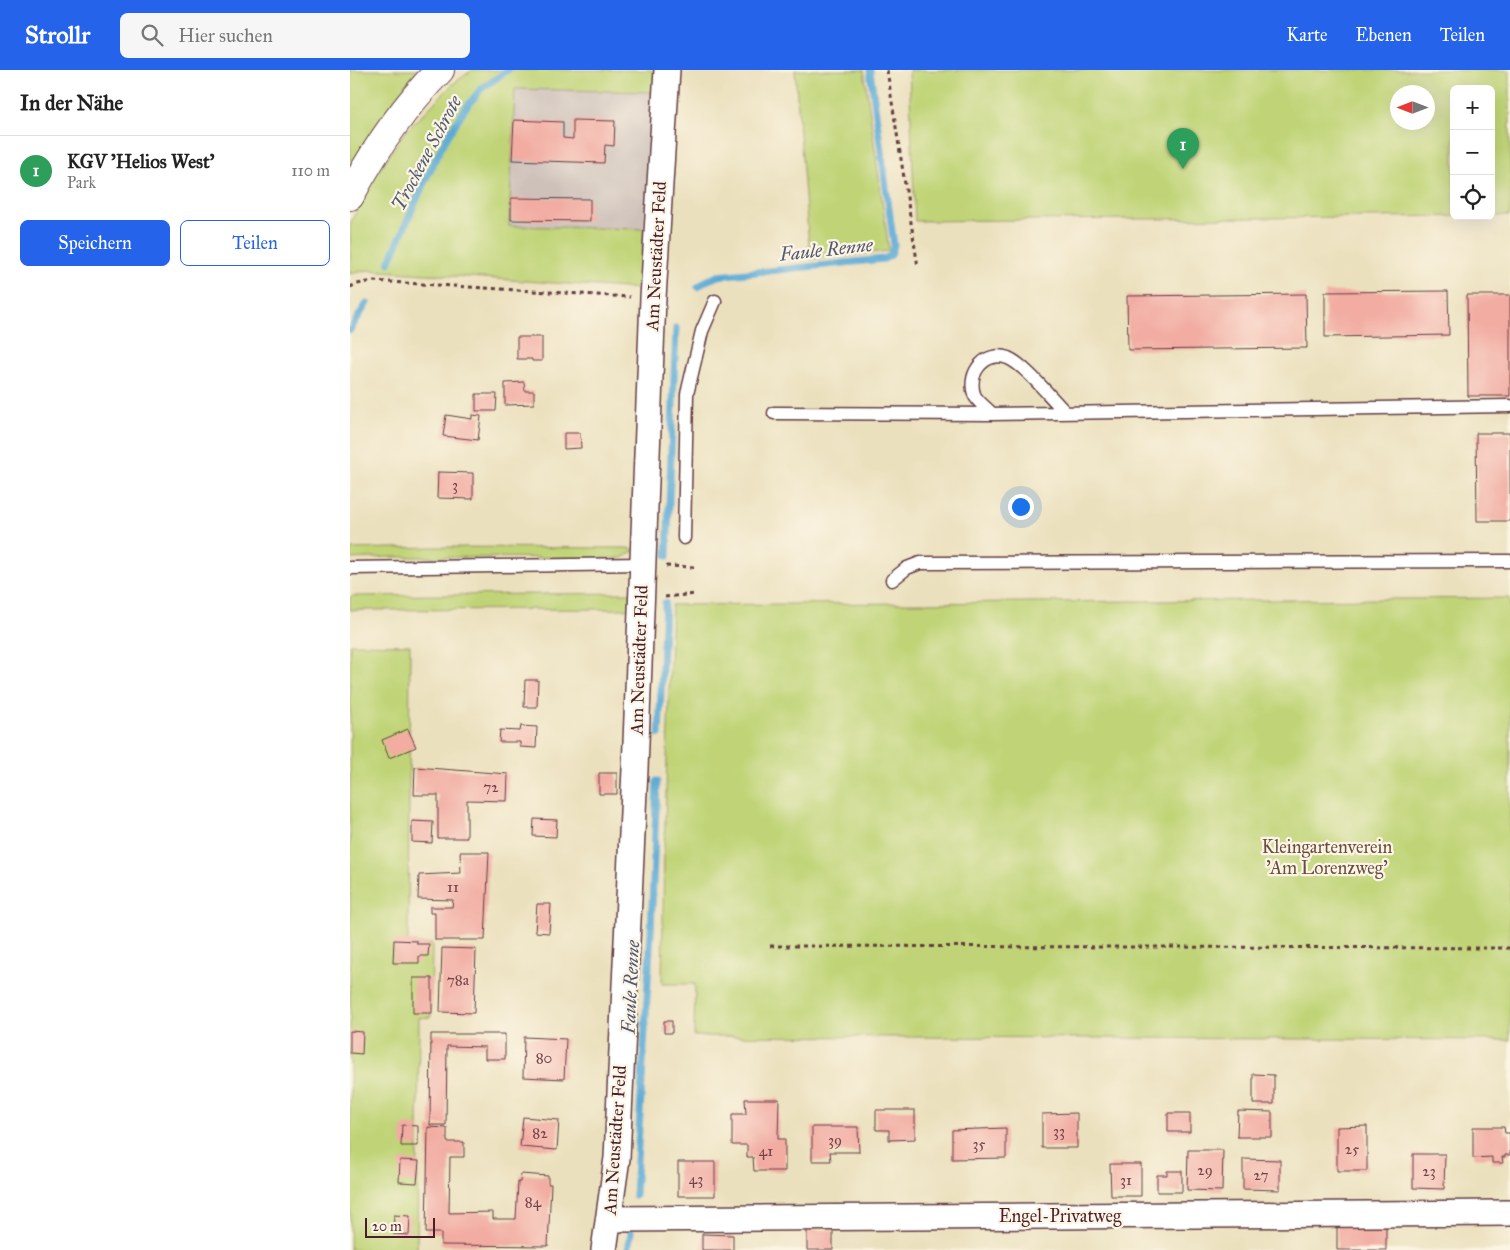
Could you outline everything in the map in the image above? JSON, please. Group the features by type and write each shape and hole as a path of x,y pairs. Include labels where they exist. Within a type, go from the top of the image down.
{"highway":[{"path":"350,196 368,162 391,127 420,90 440,70"}],"street":[{"name":"Am Neustädter Feld","path":"604,1250 610,1219 617,1158 642,599 653,298 667,70"},
{"name":"Engel-Privatweg","path":"610,1219 1510,1213"}],"lane":[{"path":"684,538 687,394 702,331 715,301"},
{"path":"992,414 974,395 972,378 978,365 992,358 1007,358 1018,364 1064,412"},
{"path":"774,413 992,414 1510,406"},
{"path":"892,580 907,568 920,563 1510,561"},
{"path":"350,568 643,564"}],"path":[{"path":"887,70 918,267"},
{"path":"350,287 373,281 653,298"},
{"path":"643,564 696,567"},
{"path":"642,599 696,594"},
{"path":"770,946 1510,948"}],"shaded area":[{"path":"514,86 654,92 644,229 509,226"}],"green space":[{"path":"350,70 426,70 350,175"},
{"path":"472,70 657,70 654,92 515,89 509,226 644,229 640,289 367,270 350,274 350,224 369,186 404,133 453,84"},
{"path":"795,70 864,70 889,251 810,259"},
{"path":"909,70 1510,70 1510,216 1495,216 1495,85 1450,85 1450,216 915,221"},
{"path":"434,547 628,548 635,550 622,558 393,557 350,559 350,549"},
{"path":"631,593 631,609 350,610 350,597 353,596"},
{"name":"Kleingartenverein 'Am Lorenzweg'","path":"1510,598 1510,1040 694,1036 695,984 662,984 672,605"},
{"path":"350,644 410,645 408,944 432,944 431,1017 419,1018 417,1250 350,1250"}],"building":[{"path":"514,120 563,122 563,138 573,139 573,120 615,121 614,146 605,145 604,163 512,160"},
{"path":"511,198 590,199 590,221 511,220"},
{"path":"1448,291 1449,335 1325,337 1325,292"},
{"path":"1306,294 1307,348 1128,350 1127,296"},
{"path":"1467,295 1510,295 1510,396 1468,396"},
{"path":"517,337 542,337 542,361 517,359"},
{"path":"524,382 525,391 534,391 534,404 505,405 505,383"},
{"path":"476,394 497,394 496,411 476,411"},
{"path":"446,415 472,419 472,415 481,416 478,440 443,436"},
{"path":"564,433 580,433 581,448 564,449"},
{"path":"1476,433 1510,433 1510,521 1477,521"},
{"path":"438,472 473,473 473,499 437,498"},
{"path":"525,680 538,680 537,707 524,707"},
{"path":"521,726 537,727 536,748 520,747 520,742 499,742 500,730 520,731"},
{"path":"408,729 416,747 389,758 382,740"},
{"path":"415,767 508,774 507,801 467,800 467,838 438,838 438,795 414,795"},
{"path":"599,773 617,773 617,794 599,794"},
{"path":"534,819 557,820 556,837 533,836"},
{"path":"412,821 433,822 432,843 412,842"},
{"path":"460,852 489,852 485,940 435,940 435,913 430,913 430,907 452,907 453,900 418,899 419,875 461,873"},
{"path":"537,904 551,904 549,933 535,932"},
{"path":"394,940 417,941 417,944 429,944 428,956 419,956 419,963 393,963"},
{"path":"442,948 476,949 474,1013 440,1012"},
{"path":"413,978 432,978 432,1013 413,1013"},
{"path":"664,1021 672,1021 672,1033 664,1033"},
{"path":"350,1031 363,1032 362,1054 350,1053"},
{"path":"431,1034 505,1034 505,1059 485,1059 485,1047 447,1046 446,1125 430,1125"},
{"path":"524,1037 566,1039 564,1079 523,1077"},
{"path":"1253,1074 1274,1075 1274,1104 1253,1104"},
{"path":"745,1099 779,1099 778,1139 785,1139 785,1171 754,1171 753,1157 747,1157 747,1145 732,1145 732,1114 746,1114"},
{"path":"876,1110 915,1110 915,1139 889,1140 889,1130 876,1130"},
{"path":"1238,1111 1272,1112 1272,1137 1237,1137"},
{"path":"1077,1113 1077,1148 1042,1148 1042,1114"},
{"path":"1168,1113 1190,1113 1190,1132 1168,1132"},
{"path":"523,1117 559,1120 557,1150 520,1147"},
{"path":"402,1125 418,1126 418,1146 401,1146"},
{"path":"1367,1126 1367,1171 1337,1171 1337,1127"},
{"path":"428,1127 447,1128 447,1142 464,1142 464,1157 450,1157 449,1213 493,1212 493,1219 516,1219 518,1182 520,1182 521,1174 548,1176 548,1184 551,1184 548,1246 441,1245 441,1233 426,1233"},
{"path":"812,1127 858,1127 859,1152 830,1152 831,1161 812,1161"},
{"path":"1473,1127 1504,1127 1505,1133 1510,1133 1510,1155 1502,1157 1503,1163 1492,1163 1492,1157 1473,1158"},
{"path":"1006,1128 1006,1158 952,1159 952,1130"},
{"path":"1188,1150 1223,1150 1222,1191 1187,1190"},
{"path":"1413,1154 1445,1154 1444,1189 1413,1188"},
{"path":"1243,1159 1280,1160 1280,1190 1243,1189"},
{"path":"400,1160 419,1161 417,1183 399,1182"},
{"path":"678,1162 715,1162 715,1196 678,1196"},
{"path":"1110,1164 1141,1164 1141,1196 1111,1196"},
{"path":"1167,1171 1182,1171 1182,1192 1157,1192 1157,1175 1167,1175"},
{"path":"394,1215 410,1216 409,1235 393,1234"},
{"path":"1337,1224 1386,1224 1386,1250 1337,1250"},
{"path":"807,1230 833,1230 833,1250 807,1250"},
{"path":"702,1234 733,1235 733,1250 702,1250"}],"waterway":[{"name":"Trockene Schrote","path":"389,263 442,146 464,110 481,89 508,70"},
{"name":"Faule Renne","path":"698,287 718,276 884,259 891,255 894,245 870,70"},
{"name":"Trockene Schrote","path":"350,330 367,303"},
{"name":"Faule Renne","path":"667,556 676,328"},
{"name":"Faule Renne","path":"659,734 665,603"},
{"name":"Faule Renne","path":"635,1195 651,933 657,781"},
{"name":"Faule Renne","path":"628,1250 631,1232"}],"place":[{"name":"KGV 'Helios West'","path":"1183,169"}]}
